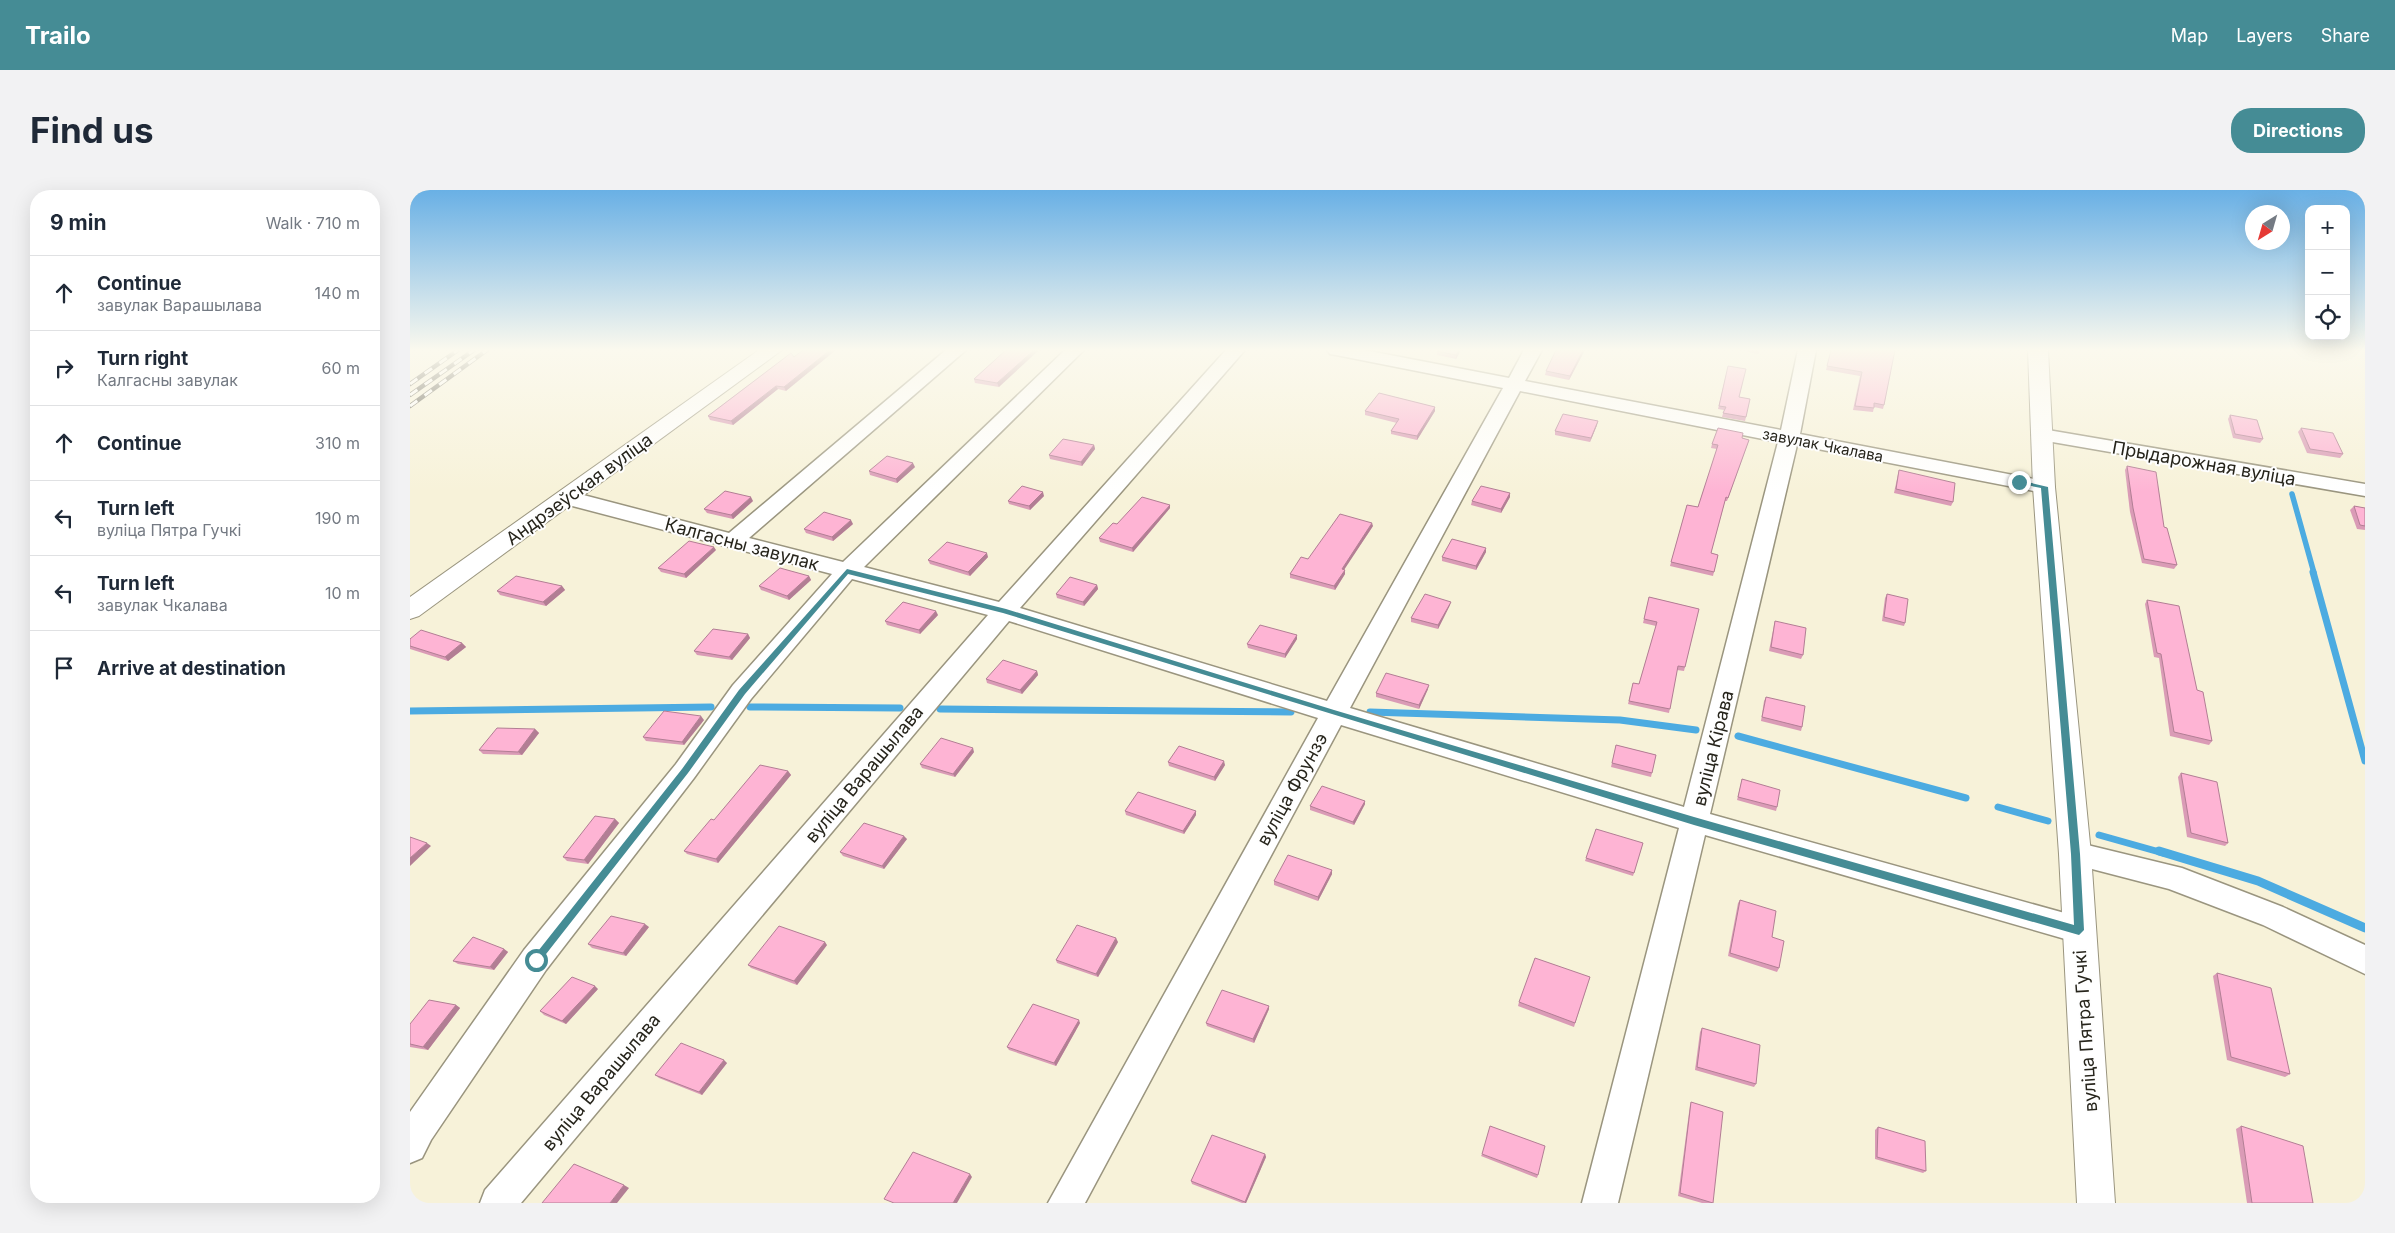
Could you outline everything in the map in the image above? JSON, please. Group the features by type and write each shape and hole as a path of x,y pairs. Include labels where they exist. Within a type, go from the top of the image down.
{"street":[{"name":"Андрэеўская вуліца","path":"410,610 707,397"},
{"path":"731,542 901,397"},
{"path":"410,1146 419,1128 536,960 685,771 742,692 847,571 1026,397"},
{"name":"вуліца Варашылава","path":"498,1203 1004,611 1194,397"},
{"name":"вуліца Фрунзэ","path":"1066,1203 1506,397"},
{"name":"завулак Чкалава","path":"1577,397 2044,487"},
{"name":"вуліца Кірава","path":"1600,1203 1789,438 1797,397"},
{"name":"вуліца Пятра Гучкі","path":"2040,397 2044,487 2075,854 2096,1203"},
{"name":"Прыдарожная вуліца","path":"2042,435 2365,490"},
{"name":"Калгасны завулак","path":"568,498 731,542 1004,611 1694,821 2079,930"},
{"path":"2075,854 2172,877 2273,916 2365,960"}],"building":[{"path":"733,397 762,397 731,421 708,416"},
{"path":"1376,397 1396,397 1435,407 1417,436 1391,431 1399,419 1365,411"},
{"path":"1721,397 1750,399 1746,417 1723,413 1726,407 1719,406"},
{"path":"1857,397 1886,397 1884,405 1874,403 1874,408 1855,406"},
{"path":"1563,414 1598,421 1591,438 1555,431"},
{"path":"2230,415 2257,420 2263,439 2235,434"},
{"path":"1718,428 1743,433 1742,438 1749,440 1728,498 1726,497 1711,553 1718,555 1714,572 1671,562 1687,505 1698,507 1718,445 1712,444"},
{"path":"2301,428 2333,433 2343,454 2310,449"},
{"path":"1063,439 1094,445 1081,462 1049,455"},
{"path":"887,456 913,463 896,479 869,471"},
{"path":"2127,466 2156,472 2164,527 2167,528 2177,565 2144,559 2133,508"},
{"path":"1899,470 1955,483 1953,502 1896,489"},
{"path":"1022,486 1043,492 1029,506 1008,501"},
{"path":"1481,486 1510,493 1501,509 1472,501"},
{"path":"725,491 751,497 731,515 704,509"},
{"path":"1142,497 1170,505 1132,548 1099,538 1113,523 1117,524"},
{"path":"2354,506 2365,508 2365,526 2360,525"},
{"path":"824,512 851,520 832,537 804,529"},
{"path":"1340,514 1372,523 1342,569 1345,570 1334,586 1290,574 1301,557 1308,559"},
{"path":"1452,539 1486,548 1476,566 1442,557"},
{"path":"689,541 714,547 684,574 658,568"},
{"path":"947,542 987,553 968,572 928,560"},
{"path":"780,568 809,576 787,596 759,586"},
{"path":"516,576 562,586 543,602 497,591"},
{"path":"1070,577 1097,585 1083,602 1056,594"},
{"path":"1425,594 1451,602 1438,625 1411,618"},
{"path":"1887,594 1908,599 1905,623 1884,617"},
{"path":"1649,597 1699,609 1685,667 1678,666 1670,709 1629,701 1633,683 1639,684 1657,622 1644,619"},
{"path":"2147,600 2179,606 2197,690 2203,692 2212,741 2174,732 2161,654 2157,653"},
{"path":"903,602 936,611 919,630 885,621"},
{"path":"1775,621 1806,628 1803,655 1771,647"},
{"path":"1260,625 1297,635 1285,654 1247,644"},
{"path":"713,629 748,634 729,657 694,651"},
{"path":"421,630 462,643 445,657 410,646 410,639"},
{"path":"1003,660 1037,671 1020,690 986,679"},
{"path":"1386,673 1429,685 1419,705 1376,693"},
{"path":"1766,697 1805,706 1802,727 1762,717"},
{"path":"664,711 701,716 682,742 643,737"},
{"path":"497,728 535,729 518,752 479,750"},
{"path":"941,738 973,748 953,774 920,764"},
{"path":"1616,745 1656,755 1652,773 1612,763"},
{"path":"1179,746 1224,761 1214,777 1168,762"},
{"path":"760,765 788,771 716,859 684,851 711,819 714,820"},
{"path":"2181,773 2217,782 2228,843 2191,833"},
{"path":"1742,779 1780,790 1777,807 1738,797"},
{"path":"1322,786 1365,801 1353,822 1310,806"},
{"path":"1138,792 1196,811 1183,831 1125,811"},
{"path":"595,816 615,819 584,860 563,857"},
{"path":"864,823 904,836 882,866 840,852"},
{"path":"1596,829 1643,843 1634,873 1586,858"},
{"path":"410,837 427,843 410,858"},
{"path":"1288,855 1332,870 1318,897 1274,881"},
{"path":"1740,900 1776,911 1772,937 1784,941 1779,968 1730,953"},
{"path":"611,916 645,924 623,953 588,944"},
{"path":"1077,925 1116,938 1096,974 1056,960"},
{"path":"779,926 825,942 794,981 748,965"},
{"path":"473,937 504,949 490,967 453,961"},
{"path":"1535,958 1590,977 1575,1023 1519,1002"},
{"path":"2217,973 2271,988 2290,1074 2231,1057"},
{"path":"572,977 595,986 562,1021 540,1011"},
{"path":"1222,990 1269,1006 1253,1039 1206,1023"},
{"path":"429,1000 456,1005 423,1047 410,1044 410,1024"},
{"path":"1033,1004 1079,1020 1054,1063 1007,1047"},
{"path":"1702,1028 1760,1045 1756,1084 1697,1067"},
{"path":"681,1043 724,1060 699,1092 655,1075"},
{"path":"1691,1102 1723,1112 1713,1203 1680,1193"},
{"path":"1490,1126 1545,1146 1538,1175 1482,1154"},
{"path":"2241,1126 2303,1146 2313,1203 2252,1203"},
{"path":"1878,1127 1925,1141 1926,1171 1877,1157"},
{"path":"1212,1135 1265,1154 1245,1202 1191,1181"},
{"path":"913,1152 970,1174 953,1203 894,1203 884,1199"},
{"path":"574,1164 624,1185 610,1203 542,1203"}],"waterway":[{"path":"2292,494 2314,573"},
{"path":"2313,572 2365,761"},
{"path":"410,711 711,707"},
{"path":"750,707 900,708"},
{"path":"940,709 1291,712"},
{"path":"1370,712 1620,720 1696,730"},
{"path":"1738,736 1966,798"},
{"path":"1998,807 2048,821"},
{"path":"2099,835 2163,853"},
{"path":"2159,851 2258,881 2365,928"}],"railway":[{"path":"410,406 422,397"}],"route":[{"path":"536,960 685,771 742,692 847,571 1004,611 1694,821 2079,930 2075,854 2044,487 2019,482"}]}
